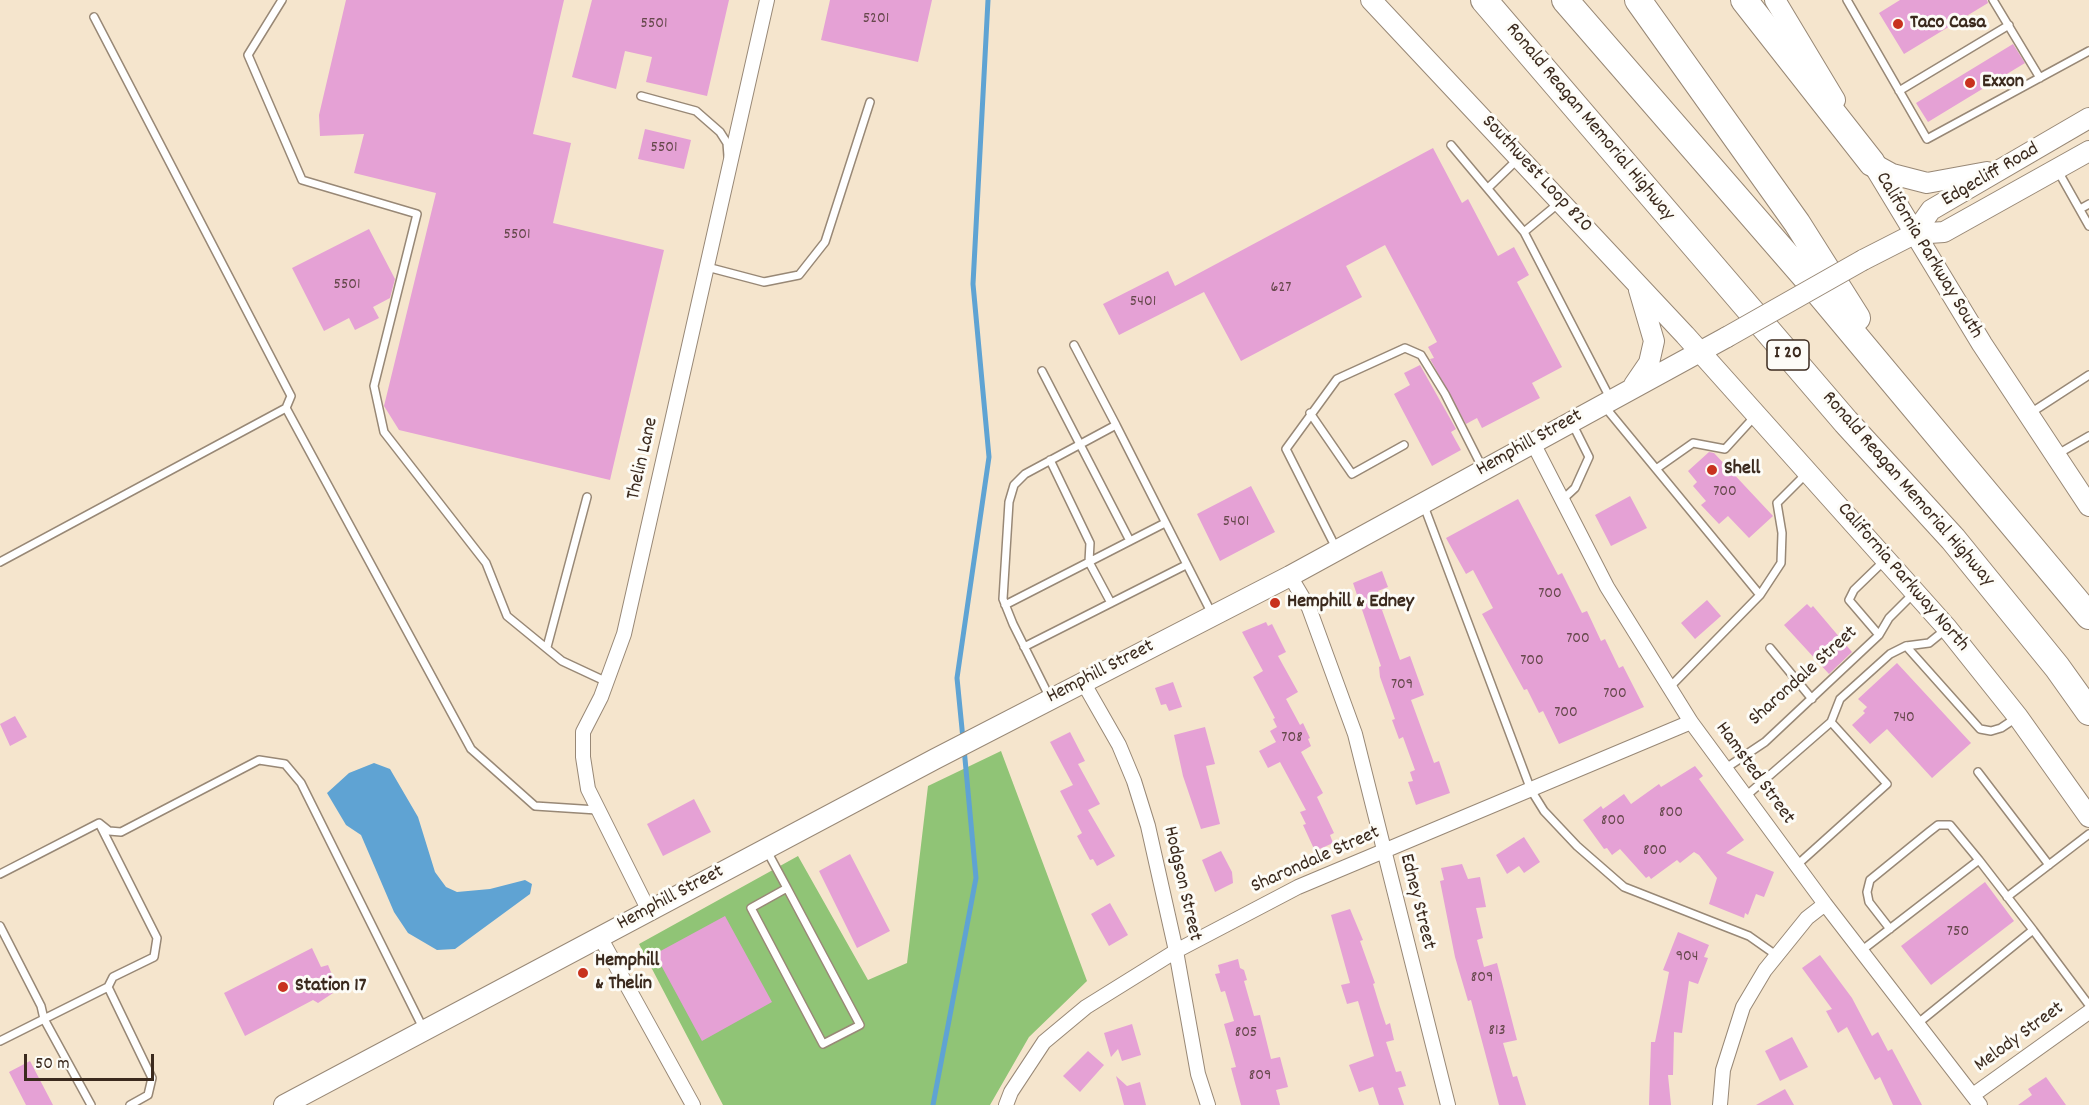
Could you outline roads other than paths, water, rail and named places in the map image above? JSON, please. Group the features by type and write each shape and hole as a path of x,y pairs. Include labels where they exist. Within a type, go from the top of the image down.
{"highway":[{"name":"Ronald Reagan Memorial Highway","path":"1484,0 1815,387 1953,539 2057,667 2089,712"},
{"path":"1565,0 1809,280 2089,616"},
{"path":"1638,0 1797,223 1851,307 1896,385"},
{"path":"1744,0 1872,164"}],"main road":[{"name":"Southwest Loop 820","path":"1371,0 1700,351"},
{"name":"California Parkway South","path":"1775,0 1914,234 2027,415 2089,506"},
{"name":"Edgecliff Road","path":"1914,234 1931,210 2089,118"},
{"name":"Edgecliff Road","path":"1914,234 1944,232 2089,151"},
{"path":"1872,164 1892,174 1927,183 2007,167"},
{"name":"Hemphill Street","path":"284,1105 978,736 1290,576 1914,234"},
{"path":"1631,389 1649,363 1654,341 1636,282"},
{"name":"California Parkway North","path":"1700,351 1947,628 2018,717 2089,817"}],"street":[{"name":"Thelin Lane","path":"649,911 588,789 583,757 583,732 607,682 624,634 767,0"},
{"name":"Hamsted Street","path":"1533,443 1606,587 1691,722 1825,904 1977,1100"},
{"name":"Edney Street","path":"1290,576 1309,608 1355,734 1448,1105"},
{"name":"Hodgson Street","path":"1083,681 1119,745 1148,826 1176,951 1198,1074 1208,1105"},
{"name":"Sharondale Street","path":"1006,1105 1011,1092 1044,1042 1086,1006 1176,951 1298,887 1384,853 1691,722"},
{"path":"1720,1105 1723,1070 1743,1006 1776,956 1807,918 1825,904"},
{"path":"600,937 693,1105"},
{"name":"Melody Street","path":"1977,1100 2089,1012"}],"lane":[{"path":"282,0 248,55 302,180 417,214 374,386 384,432 486,563 507,616 562,661 607,682"},
{"path":"1847,0 1927,139 2089,51"},
{"path":"1994,0 2040,78"},
{"path":"0,562 286,408 291,396 94,17"},
{"path":"1899,91 2008,25"},
{"path":"641,96 696,111 723,137 730,167"},
{"path":"707,267 764,282 799,275 825,242 870,102"},
{"path":"1451,145 1524,232 1607,402 1656,469 1760,595"},
{"path":"1488,189 1520,158"},
{"path":"2058,170 2089,226"},
{"path":"1524,232 1560,201"},
{"path":"2080,209 2089,204"},
{"path":"1074,345 1213,616"},
{"path":"1337,550 1286,448 1337,379 1405,348 1421,355 1445,394 1484,470"},
{"path":"1042,371 1130,541"},
{"path":"2027,415 2089,375"},
{"path":"286,408 471,749 535,806 597,810"},
{"path":"1310,413 1352,474 1404,445"},
{"path":"1656,469 1693,443 1725,449 1757,414"},
{"path":"1561,501 1575,488 1589,457 1571,422"},
{"path":"1051,699 1024,647 1003,599 1008,523 1014,485 1025,474 1116,425"},
{"path":"2054,456 2089,436"},
{"path":"1050,460 1090,543 1089,562 1111,603"},
{"path":"1669,688 1760,595 1781,563 1782,533 1777,503 1808,472"},
{"path":"547,647 587,497"},
{"path":"1423,503 1532,790 1544,811 1577,846 1624,888 1749,936 1776,956"},
{"path":"1005,605 1165,524"},
{"path":"1879,635 1849,600 1854,590 1886,560"},
{"path":"1024,647 1186,565"},
{"name":"Sharondale Street","path":"1726,768 1765,742 1812,699 1879,635 1889,618 1915,592"},
{"path":"1746,796 1831,722 1840,699 1890,654 1906,646 1929,643 1947,628"},
{"path":"1906,646 1980,729 1991,731 2001,728 2018,717"},
{"path":"1770,648 1812,699"},
{"path":"1797,866 1887,783 1831,722"},
{"path":"99,823 109,831 121,832 260,760 285,764 301,783 424,1030"},
{"path":"1978,772 2049,865"},
{"path":"0,874 99,823"},
{"path":"0,1041 108,987 113,977 154,957 157,938 99,823"},
{"path":"1890,929 1869,902 1867,892 1870,880 1938,825 1950,825 2089,1005"},
{"path":"2007,897 2089,834"},
{"path":"766,849 787,888 860,1025 823,1044 751,908 787,888"},
{"path":"1861,951 1979,860"},
{"path":"0,926 41,1006 44,1019 91,1105"},
{"path":"1917,1024 2033,930"},
{"path":"108,987 152,1078 148,1095 130,1105"}],"water":[{"path":"374,763 390,769 418,817 435,872 446,887 457,892 490,889 525,880 532,884 530,894 455,949 437,950 408,933 394,912 361,835 346,825 327,793 349,773"}],"waterway":[{"path":"963,739 957,678 989,457 973,284 988,0"},
{"path":"933,1105 976,878 964,748"}],"place":[{"name":"Taco Casa","path":"1898,24"},
{"name":"Exxon","path":"1970,83"},
{"name":"Shell","path":"1712,470"},
{"name":"Hemphill & Edney","path":"1275,603"},
{"name":"Hemphill & Thelin","path":"583,973"},
{"name":"Station 17","path":"283,987"}]}
